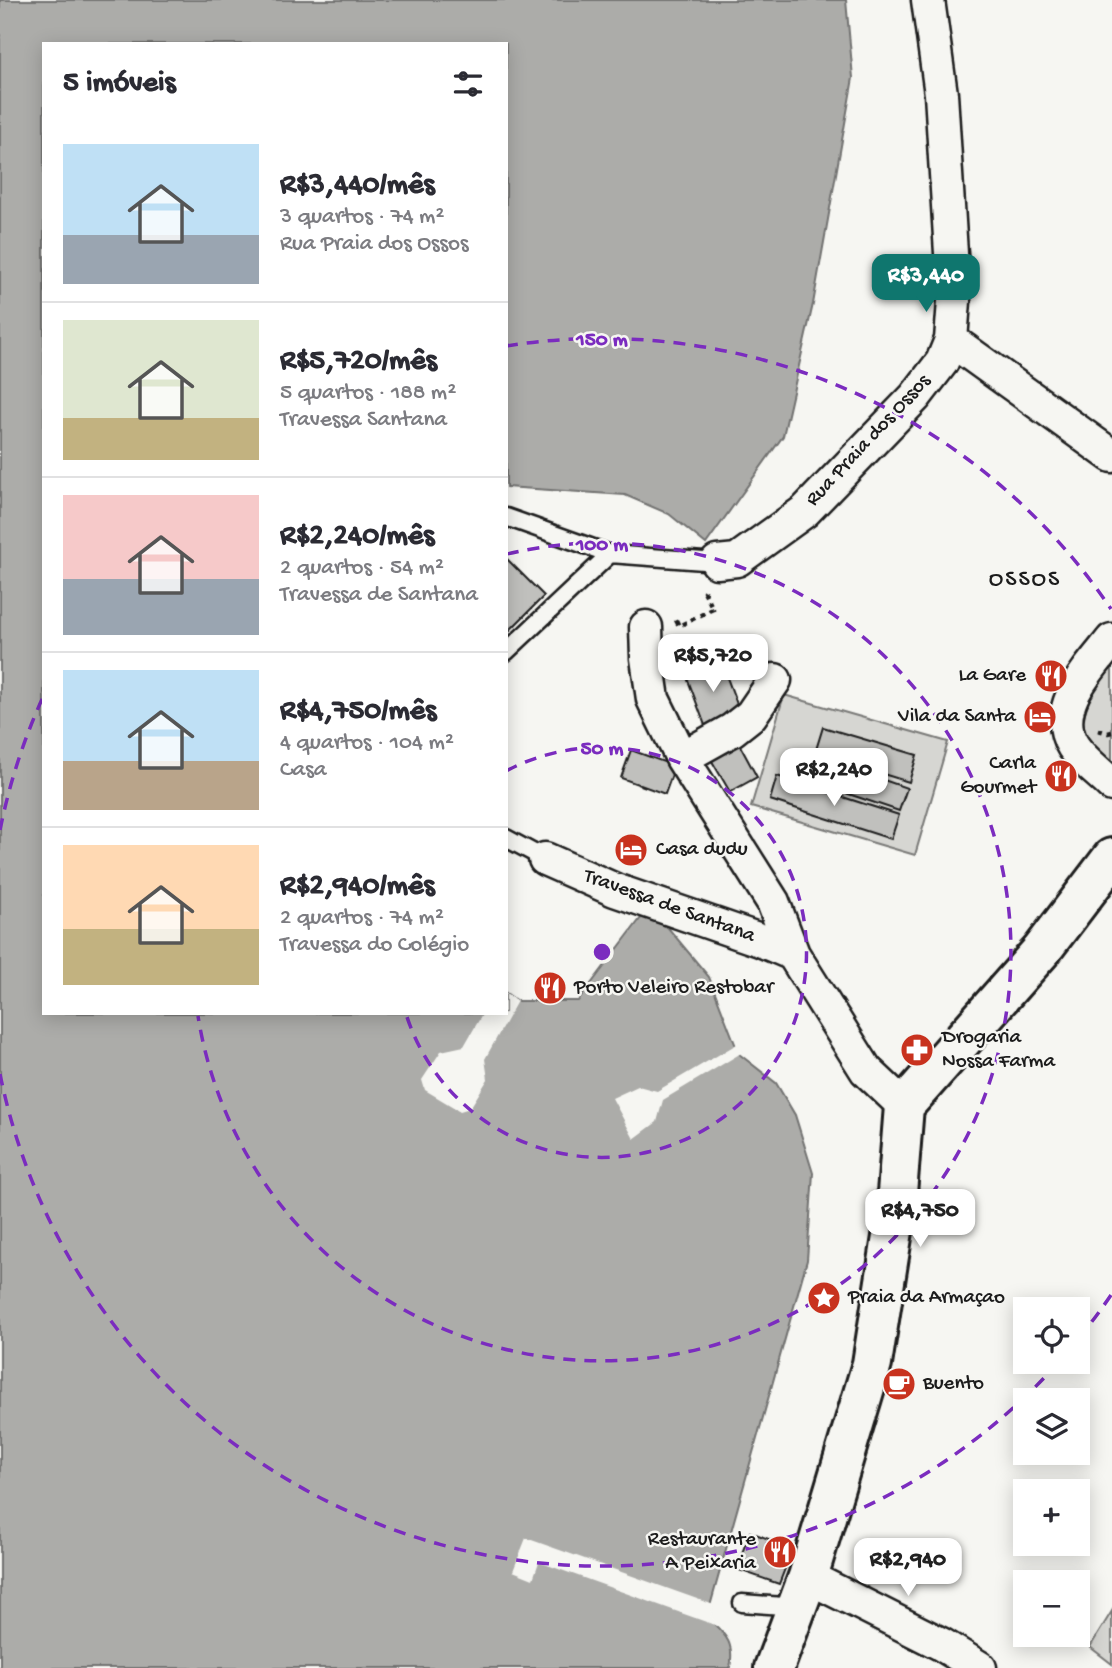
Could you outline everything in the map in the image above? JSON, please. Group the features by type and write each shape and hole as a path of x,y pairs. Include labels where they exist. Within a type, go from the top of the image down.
{"street":[{"name":"Rua Praia dos Ossos","path":"727,561 805,511 915,397 942,362 951,340 954,301 941,94 928,0"},
{"path":"951,340 1112,456"},
{"name":"Travessa de Santana","path":"646,627 653,699 682,758 773,902 793,954 866,1070 904,1106"},
{"path":"1112,640 1077,683 1070,703 1067,727 1075,749 1112,785"},
{"path":"682,758 732,730 751,715 775,680"},
{"path":"774,1668 803,1592 873,1364 895,1218 904,1106 1042,950 1112,858"},
{"name":"Travessa de Santana","path":"545,859 615,890 793,954"},
{"path":"803,1592 941,1644 980,1668"}],"lane":[{"path":"508,518 610,554 727,561"},
{"path":"508,650 610,554"},
{"path":"508,839 545,859"},
{"path":"742,1603 803,1592"}],"path":[{"path":"646,627 670,609 679,626 713,609 704,591 729,570 727,561"}],"shaded area":[{"path":"0,0 846,0 853,78 813,304 783,436 706,544 669,514 625,495 508,487 508,42 42,42 42,1015 508,1015 508,994 517,1001 578,1001 650,906 709,977 739,1054 776,1083 795,1115 813,1173 807,1260 707,1617 724,1634 730,1645 730,1668 0,1668"},
{"path":"1112,664 1112,765 1088,747 1082,724 1090,693"},
{"path":"784,695 948,742 915,855 751,807"},
{"path":"1112,1611 1112,1664 1090,1647"}],"pier":[{"path":"508,994 517,1001 485,1059 488,1079 470,1108 460,1111 425,1090 422,1080 441,1051 464,1046 482,1015 508,1015"},
{"path":"737,1044 743,1052 663,1100 657,1122 634,1139 612,1098 638,1086 657,1091"},
{"path":"526,1538 714,1605 711,1616 723,1628 539,1562 533,1579 513,1571"}],"building":[{"path":"508,560 544,596 508,632"},
{"path":"720,659 741,715 706,728 685,672"},
{"path":"823,727 917,755 909,782 815,753"},
{"path":"737,740 757,777 730,792 709,756"},
{"path":"631,750 675,766 665,794 621,778"},
{"path":"815,756 907,788 899,811 807,780"},
{"path":"777,776 899,815 891,839 770,800"},
{"path":"750,1532 793,1548 779,1584 736,1569"}],"place":[{"name":"La Gare","path":"1051,676"},
{"name":"Vila da Santa","path":"1040,717"},
{"name":"Carla Gourmet","path":"1061,776"},
{"name":"Casa dudu","path":"631,850"},
{"name":"Porto Veleiro Restobar","path":"550,988"},
{"name":"Drogaria Nossa Farma","path":"917,1050"},
{"name":"Praia da Armaçao","path":"824,1298"},
{"name":"Buento","path":"899,1384"},
{"name":"Restaurante A Peixaria","path":"780,1552"}],"district":[{"name":"OSSOS","path":"1025,580"}]}
